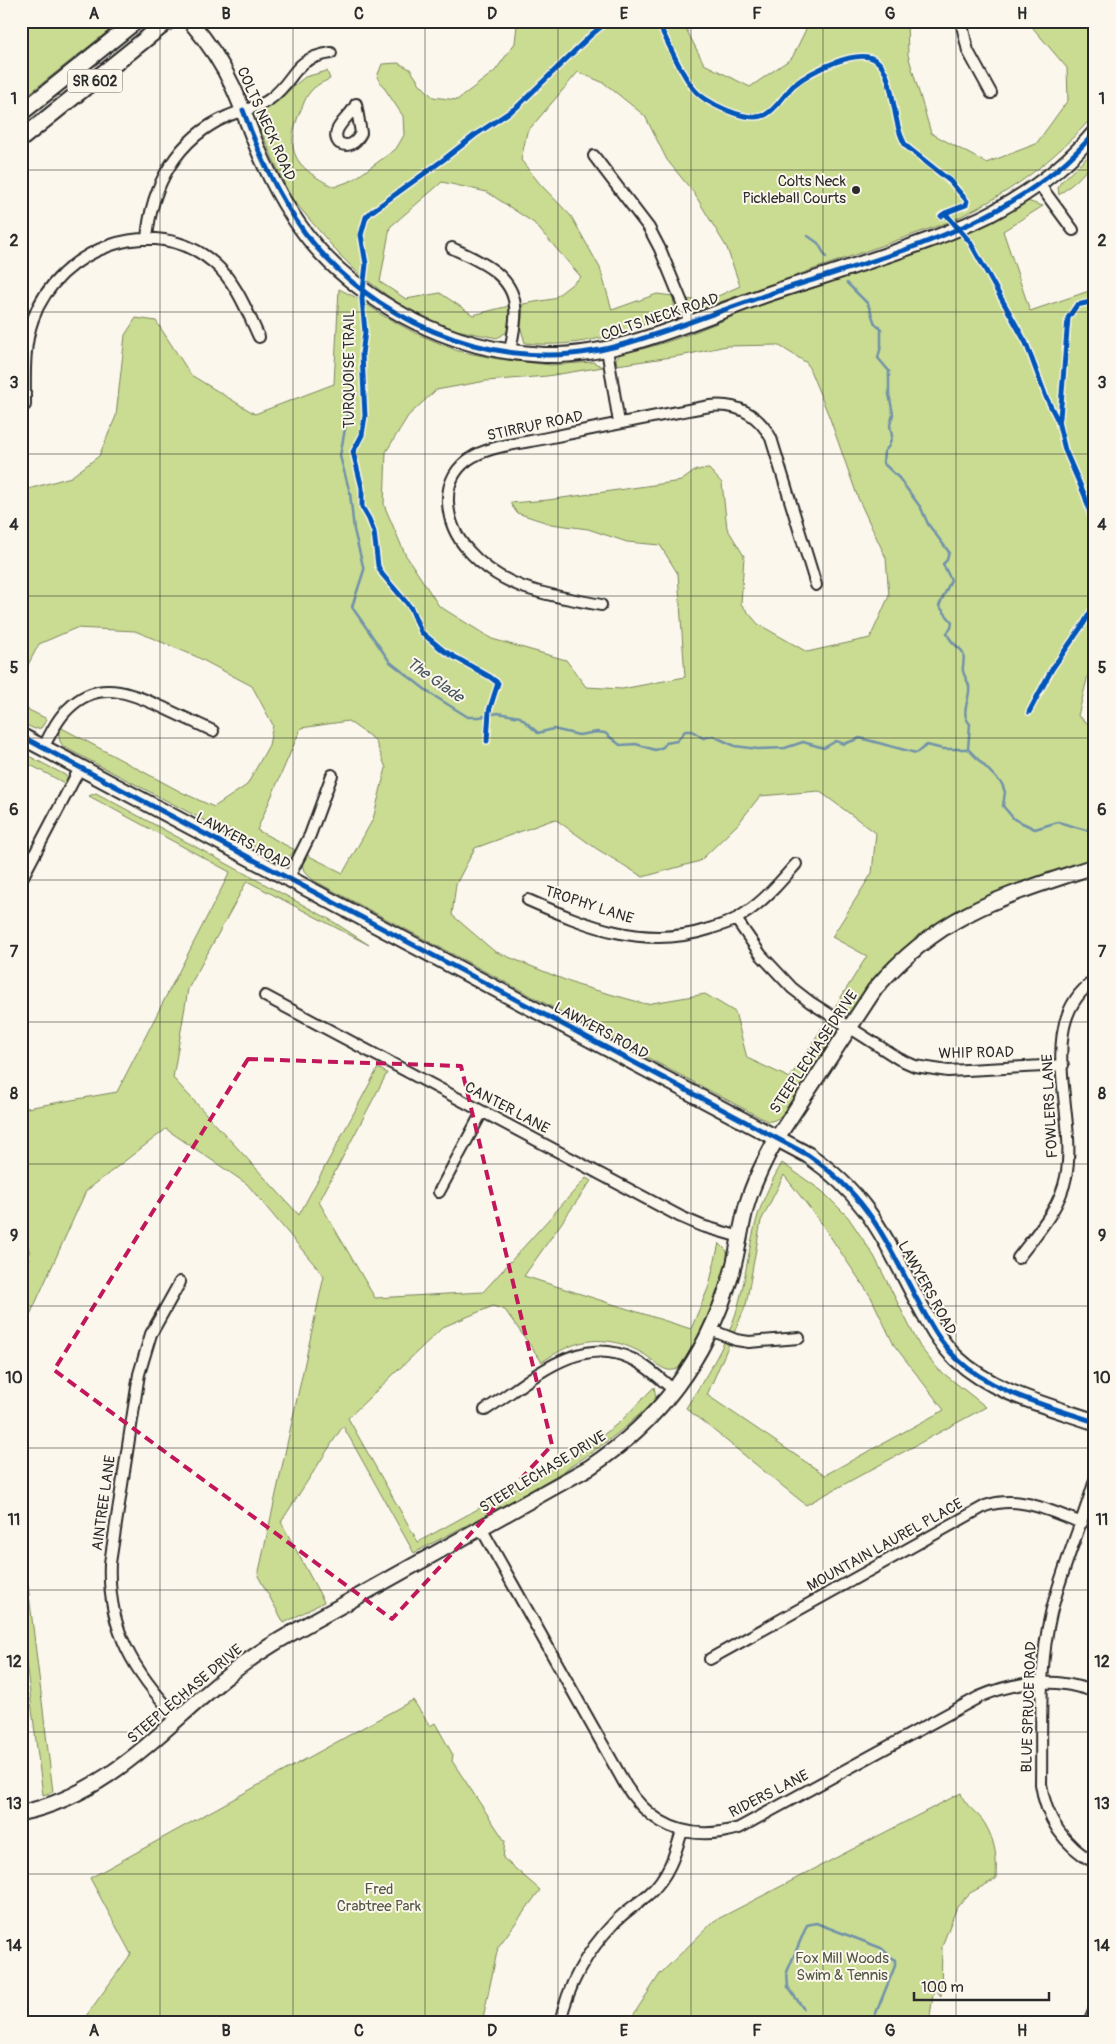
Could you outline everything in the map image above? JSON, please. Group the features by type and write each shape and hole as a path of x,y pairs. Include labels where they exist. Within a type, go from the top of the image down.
{"main road":[{"name":"SR 602","path":"21,113 136,21"},
{"name":"SR 602","path":"21,140 168,21"},
{"name":"LAWYERS ROAD","path":"21,736 777,1138 826,1167 856,1195 881,1230 934,1331 956,1358 970,1370 1002,1388 1095,1422"}],"street":[{"name":"COLTS NECK ROAD","path":"190,21 221,64 243,110 264,164 284,201 306,234 343,274 386,307 407,319 461,341 510,352 567,354 607,349 908,248 992,214 1039,184 1066,162 1095,132"},
{"path":"961,21 968,51 991,93"},
{"path":"147,239 151,207 158,189 174,158 182,149 210,125 243,110 264,104 272,98 297,67 305,61 314,56 331,53"},
{"path":"594,156 649,228 660,249 690,322"},
{"path":"1039,184 1073,230"},
{"path":"25,405 28,334 37,310 49,289 72,265 85,256 113,244 147,239 171,242 186,246 213,262 232,282 259,337"},
{"path":"452,248 490,267 508,286 515,310 510,352"},
{"path":"607,349 619,423"},
{"name":"STIRRUP ROAD","path":"601,605 532,591 514,584 487,569 476,559 457,535 451,522 448,499 452,477 465,462 488,450 619,423 721,405 741,409 759,420 771,438 816,585"},
{"path":"43,748 68,708 95,692 107,690 131,694 213,731"},
{"path":"21,880 80,768"},
{"path":"288,879 310,835 332,775"},
{"name":"TROPHY LANE","path":"528,900 612,932 650,938 686,936 736,919 758,903 796,864"},
{"name":"STEEPLECHASE DRIVE","path":"21,1814 68,1798 114,1772 142,1751 230,1674 270,1646 590,1467 613,1452 640,1429 675,1391 690,1369 711,1330 731,1276 747,1205 754,1184 777,1138 875,989 893,969 932,935 973,910 996,900 1095,866"},
{"name":"WHIP ROAD","path":"736,919 761,955 792,988 884,1052 899,1060 931,1069 948,1071 1063,1065"},
{"name":"FOWLERS LANE","path":"1018,1258 1055,1206 1066,1177 1068,1151 1062,1037 1066,1015 1078,994 1095,980"},
{"name":"CANTER LANE","path":"265,996 681,1217 702,1226 740,1237"},
{"path":"439,1192 482,1112"},
{"name":"AINTREE LANE","path":"178,1718 156,1696 126,1649 116,1621 109,1577 139,1374 151,1334 180,1282"},
{"path":"711,1330 736,1340 748,1342 799,1338"},
{"path":"485,1410 549,1367 568,1357 594,1350 607,1351 632,1359 644,1366 675,1391"},
{"name":"BLUE SPRUCE ROAD","path":"1095,1480 1082,1523 1058,1587 1044,1651 1041,1784 1043,1798 1051,1820 1063,1838 1072,1848 1095,1863"},
{"name":"MOUNTAIN LAUREL PLACE","path":"710,1659 992,1504 1003,1501 1025,1502 1082,1523"},
{"name":"RIDERS LANE","path":"482,1528 629,1792 654,1818 682,1831 710,1834 739,1828 979,1697 1014,1684 1063,1684 1095,1692"},
{"path":"560,2023 569,1992 588,1954 615,1922 660,1883 675,1856 682,1831"},
{"path":"1090,2023 1095,2009"}],"highlighted area":[{"path":"248,1059 461,1066 552,1445 392,1619 54,1370"}],"green space":[{"path":"21,21 121,21 21,100"},
{"path":"514,21 682,21 704,64 750,87 792,58 810,21 907,21 908,55 931,133 986,163 1036,144 1068,100 1067,68 1027,21 1095,21 1095,114 1079,132 1045,163 1010,189 970,212 949,222 703,308 692,306 687,299 705,302 740,286 727,248 694,193 667,160 645,116 604,83 578,72 527,132 521,160 540,184 571,216 600,268 612,310 657,294 673,296 675,312 639,327 602,338 564,344 525,343 521,329 523,304 553,299 581,277 534,223 487,192 442,182 390,227 380,282 406,299 440,293 473,315 509,306 507,332 497,338 451,329 418,315 392,299 360,275 338,253 289,195 256,120 268,107 305,77 327,71 330,79 315,87 308,94 297,119 293,134 293,149 300,163 307,171 329,185 334,187 353,180 396,149 404,135 403,116 377,77 382,64 398,63 410,69 420,84 433,97 457,100 495,71 515,43 517,25"},
{"path":"1095,150 1095,161 1059,195 1058,187 1061,182"},
{"path":"1027,201 1043,206 1003,231 1030,311 1095,289 1095,663 1089,671 1078,716 1095,729 1095,861 981,901 854,1010 848,1013 833,1010 867,956 832,937 872,873 876,833 819,791 760,796 738,824 700,861 643,877 597,849 555,819 475,848 456,884 452,915 494,951 577,985 646,1004 705,994 735,1012 747,1058 790,1078 827,1020 834,1027 834,1037 782,1115 775,1120 767,1121 313,880 304,871 302,864 307,855 343,873 373,819 386,768 375,740 348,721 301,728 257,830 295,850 288,858 280,860 64,747 59,737 60,727 181,792 214,807 247,785 269,745 273,725 252,686 195,656 135,631 76,628 39,644 21,678 21,491 71,477 99,456 116,416 125,335 136,318 156,321 191,375 255,414 334,384 339,289 361,300 382,315 415,333 458,351 498,359 551,365 593,362 603,367 547,376 486,381 436,390 408,416 386,452 384,505 405,554 439,606 492,639 566,660 586,687 622,689 685,677 678,574 660,545 627,542 588,529 551,524 517,513 510,503 548,500 681,481 696,470 709,469 722,483 727,528 744,556 741,604 758,624 807,652 870,638 889,596 886,558 858,498 829,416 807,363 778,345 726,346 685,355 617,365 616,359 620,354 674,340 742,312 869,270 934,246 997,218"},
{"path":"21,706 47,719 41,728 35,729 21,723"},
{"path":"21,752 65,775 70,786 21,760"},
{"path":"96,793 329,919 369,945 247,881 188,989 173,1078 299,1215 378,1068 387,1073 319,1202 375,1298 483,1292 586,1178 591,1181 524,1276 691,1329 709,1286 719,1243 727,1251 727,1262 711,1309 682,1365 674,1370 665,1369 642,1353 629,1347 616,1342 606,1341 580,1343 542,1362 505,1310 493,1306 443,1327 348,1418 418,1542 583,1451 621,1421 654,1387 656,1397 627,1426 599,1448 539,1486 414,1553 343,1426 281,1522 324,1602 284,1623 258,1576 324,1276 247,1184 166,1129 86,1191 21,1335 21,1280 30,1254 21,1216 21,1109 117,1092 230,872 89,796"},
{"path":"782,1163 822,1191 848,1217 874,1256 920,1347 938,1369 986,1407 806,1505 686,1408 714,1362 731,1326 739,1301 758,1215","holes":["784,1175 819,1220 871,1297 894,1345 944,1410 825,1475 707,1395 746,1305 761,1221"]},
{"path":"21,1528 53,1792 43,1795 25,1655 21,1655"},
{"name":"Fred Crabtree Park","path":"413,1700 430,1726 435,1723 453,1755 452,1761 505,1841 503,1858 540,1890 498,1947 482,2023 81,2023 131,1954 90,1878"},
{"name":"Fox Mill Woods Swim & Tennis","path":"961,1793 965,1802 982,1820 992,1838 996,1857 996,1879 970,1893 957,1907 942,1946 941,1996 934,1988 929,2023 634,2023 634,2014 660,1974 714,1921"}],"waterway":[{"path":"808,236 818,243 826,257"},
{"path":"847,283 868,304 875,324 881,329 881,346 878,358 889,371 889,394 893,414 890,425 892,436 889,446 884,452 883,463 899,478 921,508 928,524 949,552 947,560 943,564 951,580 939,606 952,622 951,628 947,633 948,636 962,651 964,656 963,671 969,686 965,711 970,724 968,749"},
{"name":"The Glade","path":"352,391 340,456 350,493 354,530 364,570 352,607 390,662 431,694 468,717 480,717 498,713 520,717 538,733 553,729 579,735 597,732 605,733 620,745 636,744 655,750 663,747 666,743 677,741 685,731 692,731 703,738 713,736 735,746 758,749 785,748 803,742 824,748 836,741 844,744 860,738 916,753 927,745 943,749 968,749 1002,784 1005,792 1003,806 1014,819 1035,829 1058,822 1086,830 1095,829"},
{"path":"803,2008 788,1987 787,1972 807,1925 816,1923 881,1948 895,1960 895,1966 872,2023"}],"cycle path":[{"name":"TURQUOISE TRAIL","path":"487,741 489,711 498,683 444,651 421,632 411,608 382,574 378,566 374,532 362,507 362,488 353,452 362,435 365,416 362,354 365,332 362,299 366,264 361,235 366,217 371,212 475,135 517,107 591,35 608,21"},
{"path":"657,21 683,73 693,88 706,100 737,114 757,117 765,115 777,105 794,85 835,62 859,57 869,57 877,61 883,68 891,89 898,125 906,146 950,181 967,201 966,205 945,213"},
{"path":"243,110 269,174 295,219 332,264 363,290 397,313 434,331 473,345 513,353 554,355 594,351 632,342 769,294 882,258 961,228 1033,188 1066,162 1095,132"},
{"path":"941,216 945,213 970,242 1026,343 1046,397 1058,421 1065,450 1085,496 1095,529"},
{"path":"1058,421 1060,418 1068,318 1077,305 1095,301"},
{"path":"1029,712 1052,669 1095,604"},
{"path":"21,736 808,1155 845,1185 871,1216 892,1251 932,1327 957,1359 971,1371 1004,1390 1095,1422"}],"place":[{"name":"Colts Neck Pickleball Courts","path":"856,190"}]}
